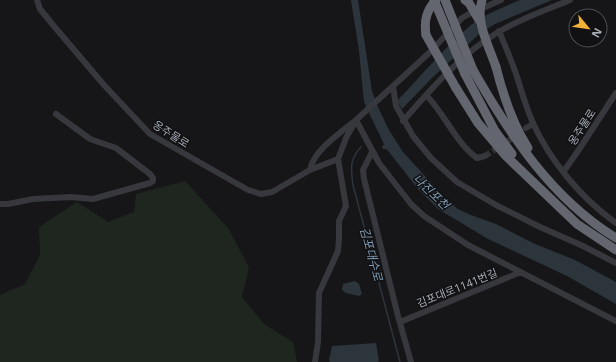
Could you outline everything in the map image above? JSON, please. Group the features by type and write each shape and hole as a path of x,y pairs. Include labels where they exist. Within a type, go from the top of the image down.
{"highway":[{"path":"537,185 495,131 435,0 428,10 425,18 426,35 478,123 506,156 577,224 616,250"},
{"path":"445,0 469,72 516,140 559,192 591,222 616,238"},
{"path":"465,0 469,3 480,21 496,67 504,98 513,119 526,145 551,183"},
{"path":"480,21 482,0"}],"lane":[{"name":"옹주물로","path":"37,0 40,9 53,25 120,103 154,138 256,194 272,192 310,170 338,159"},
{"path":"310,170 311,162 332,139 358,118 438,44 462,18 501,0"},
{"path":"404,120 426,95 480,43 521,20 570,0"},
{"path":"499,31 513,65 533,124 546,147 576,188 586,199 616,223"},
{"path":"391,87 396,106 418,142 448,175 463,187 532,224 584,246 616,263"},
{"name":"옹주물로","path":"564,171 616,93"},
{"path":"426,95 439,109 461,143 471,154 477,158 485,156"},
{"path":"0,204 33,199 71,197 95,199 150,183 152,181 153,178 150,174 116,148 90,138 56,114"},
{"path":"315,362 318,342 319,293 338,251 339,221 346,206 338,159 346,138 358,118"},
{"name":"김포대로1141번길","path":"358,118 372,152 410,204 424,216 460,240 616,321"},
{"path":"526,128 533,124"},
{"path":"372,152 363,170 364,179 400,322 412,362"},
{"name":"김포대로1141번길","path":"400,322 521,272"}],"shaded area":[{"path":"185,181 228,228 249,267 242,297 264,324 293,342 297,362 0,362 0,295 25,284 40,255 39,227 77,202 108,222 134,212 136,194"}],"water":[{"name":"나진포천","path":"351,0 358,0 372,91 389,130 403,152 446,199 458,209 496,224 535,244 575,260 616,282 616,304 567,276 488,239 438,209 418,189 389,152 386,149 383,149 382,147 384,144 364,102 359,51"},
{"path":"520,0 552,0 495,24 479,34 432,78 402,109 398,100 461,34 482,17"},
{"path":"355,281 359,284 362,294 359,296 346,293 342,290 343,284"},
{"path":"376,343 379,361 377,362 330,362 329,360 332,346"}],"waterway":[{"name":"김포대수로","path":"361,147 354,156 352,165 353,185 400,362"}],"tunnel":[{"path":"485,156 517,135"}]}
